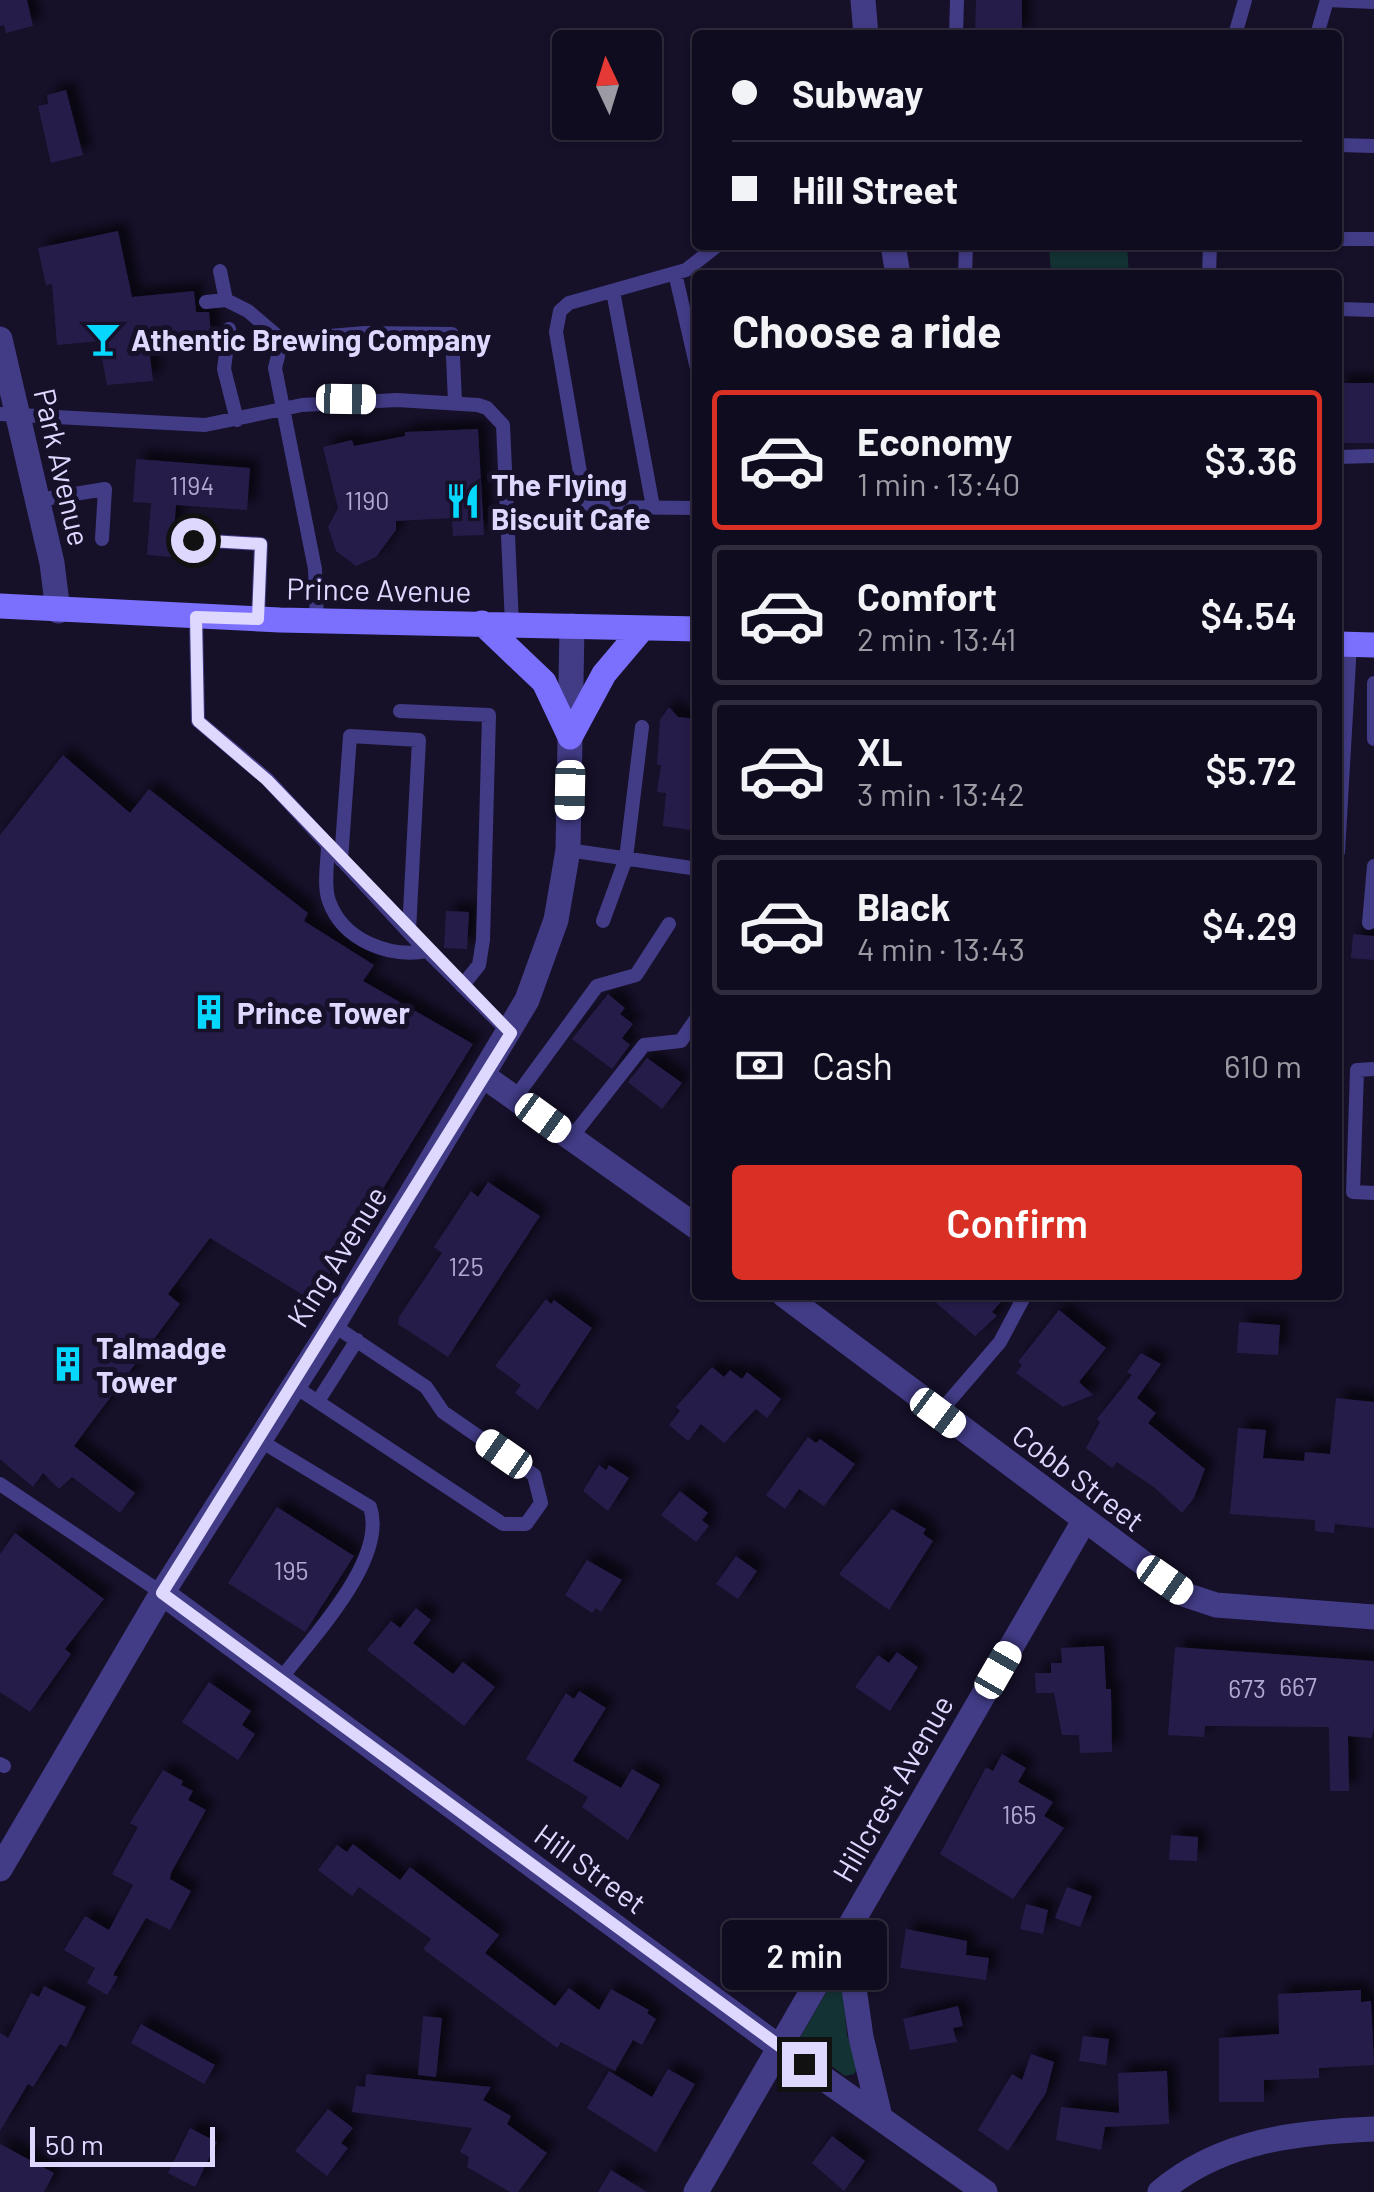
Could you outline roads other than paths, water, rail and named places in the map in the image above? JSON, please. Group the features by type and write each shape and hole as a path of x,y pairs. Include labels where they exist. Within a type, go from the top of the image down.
{"main road":[{"name":"Prince Avenue","path":"0,606 196,617 692,629"},
{"path":"482,623 544,682 570,738"},
{"path":"570,738 604,674 642,628"}],"street":[{"path":"863,0 866,30"},
{"name":"Park Avenue","path":"0,339 9,415 38,500 58,611"},
{"name":"King Avenue","path":"2,1861 162,1593 511,1033 556,920 568,850 572,626"},
{"path":"485,1077 692,1224"},
{"name":"Cobb Street","path":"791,1300 1186,1595 1216,1605 1374,1617"},
{"name":"Hillcrest Avenue","path":"696,2192 1084,1522"},
{"name":"Hill Street","path":"162,1593 780,2047 986,2192"},
{"path":"846,1932 861,2037 880,2118"},
{"path":"1160,2192 1222,2154 1270,2138 1374,2129"}],"lane":[{"path":"956,30 957,0"},
{"path":"1236,30 1245,0"},
{"path":"1318,30 1327,0 1374,2"},
{"path":"1342,145 1374,146"},
{"path":"1342,239 1374,239"},
{"path":"692,508 586,506 556,332 560,312 569,303 674,273 710,250"},
{"path":"220,271 226,300"},
{"path":"674,273 692,348"},
{"path":"613,290 653,507"},
{"path":"206,302 226,300 248,311 282,340 365,332 452,334 455,402"},
{"path":"1342,310 1374,310"},
{"path":"229,329 224,369 237,420"},
{"path":"282,340 275,368 315,568 317,620"},
{"path":"9,415 205,425 346,399 455,402 487,408 503,424 512,624"},
{"path":"1342,457 1374,456"},
{"path":"38,500 105,489 102,539"},
{"path":"193,540 261,544 258,619"},
{"path":"196,617 198,721 267,780 427,951 511,1033"},
{"path":"1342,800 1354,644"},
{"path":"1374,682 1374,739"},
{"path":"400,711 490,715 482,940 479,965 462,986"},
{"path":"603,921 626,858 642,727"},
{"path":"341,860 350,736 419,740 409,931"},
{"path":"328,844 328,900 348,929 379,949 408,955 427,951"},
{"path":"568,850 692,868"},
{"path":"1370,923 1374,866"},
{"path":"515,1098 596,986 636,975 670,924"},
{"path":"571,1138 644,1045 681,1041 692,1025"},
{"path":"1374,1069 1358,1070 1353,1192 1374,1193"},
{"path":"938,1413 1000,1342 1022,1300"},
{"path":"294,1386 320,1398 503,1524 526,1524 541,1503 534,1475 444,1412 426,1388 333,1324"},
{"path":"320,1398 357,1340"},
{"path":"259,1440 370,1507 374,1517 368,1559 280,1680"},
{"path":"0,1484 162,1593"}],"place":[{"name":"Athentic Brewing Company","path":"103,339"},
{"name":"The Flying Biscuit Cafe","path":"463,501"},
{"name":"Prince Tower","path":"209,1012"},
{"name":"Talmadge Tower","path":"68,1364"}]}
